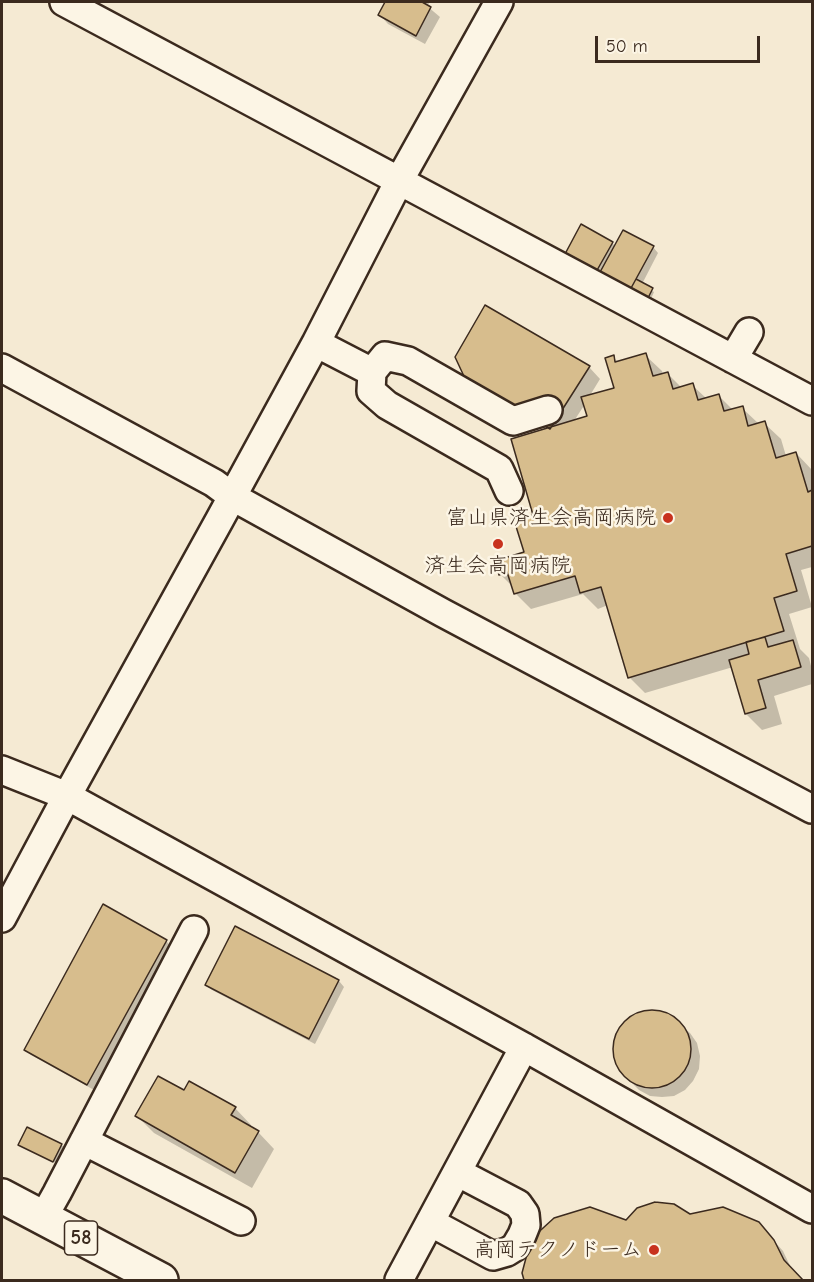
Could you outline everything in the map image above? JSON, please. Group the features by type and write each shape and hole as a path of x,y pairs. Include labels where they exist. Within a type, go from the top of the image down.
{"main road":[{"name":"58","path":"2,1196 161,1281"}],"street":[{"path":"64,2 813,401"},
{"path":"2,918 316,343 399,181 499,2"},
{"path":"733,359 749,332"},
{"path":"316,343 372,372"},
{"path":"509,491 499,469 387,405 371,391 372,372 385,356 408,362 513,421 548,410"},
{"path":"2,368 214,483 233,497 442,613 813,809"},
{"path":"2,770 67,796 813,1209"},
{"path":"43,1218 194,930"},
{"path":"399,1281 524,1047"},
{"path":"84,1141 241,1221"},
{"path":"430,1222 493,1256 507,1252 515,1246 522,1235 526,1225 525,1214 518,1204 457,1172"}],"building":[{"path":"385,2 422,2 431,7 416,36 378,15"},
{"path":"581,224 613,242 596,272 565,254"},
{"path":"623,230 654,246 630,290 599,274"},
{"path":"636,279 653,288 647,300 630,290"},
{"path":"485,305 590,366 550,429 513,406 469,387 455,357"},
{"name":"富山県済生会高岡病院","path":"646,353 653,376 668,372 673,389 693,383 698,400 719,394 724,411 743,406 748,426 765,421 776,458 796,452 808,492 812,490 812,546 786,554 797,591 774,598 784,631 628,678 601,587 580,593 575,576 514,594 507,572 499,575 495,561 524,552 514,520 533,515 511,439 587,416 581,397 614,388 605,358 614,355 615,362"},
{"path":"765,637 768,647 793,640 801,667 758,680 766,708 745,714 729,660 749,654 746,642"},
{"path":"103,904 167,940 87,1085 24,1050"},
{"path":"235,926 339,980 309,1039 205,985"},
{"path":"644,1010 660,1010 674,1016 685,1027 691,1041 691,1057 685,1071 674,1082 660,1088 644,1088 630,1082 619,1071 613,1057 613,1041 619,1027 630,1016"},
{"path":"158,1076 184,1090 189,1081 236,1107 231,1115 259,1131 235,1173 135,1116"},
{"path":"27,1127 62,1144 53,1162 18,1145"},
{"name":"高岡テクノドーム","path":"655,1202 674,1204 690,1214 723,1207 759,1222 774,1240 784,1260 803,1280 524,1280 522,1273 531,1239 554,1218 590,1207 626,1220 637,1208"}],"place":[{"name":"富山県済生会高岡病院","path":"668,518"},
{"name":"済生会高岡病院","path":"498,544"},
{"name":"高岡テクノドーム","path":"654,1250"}]}
